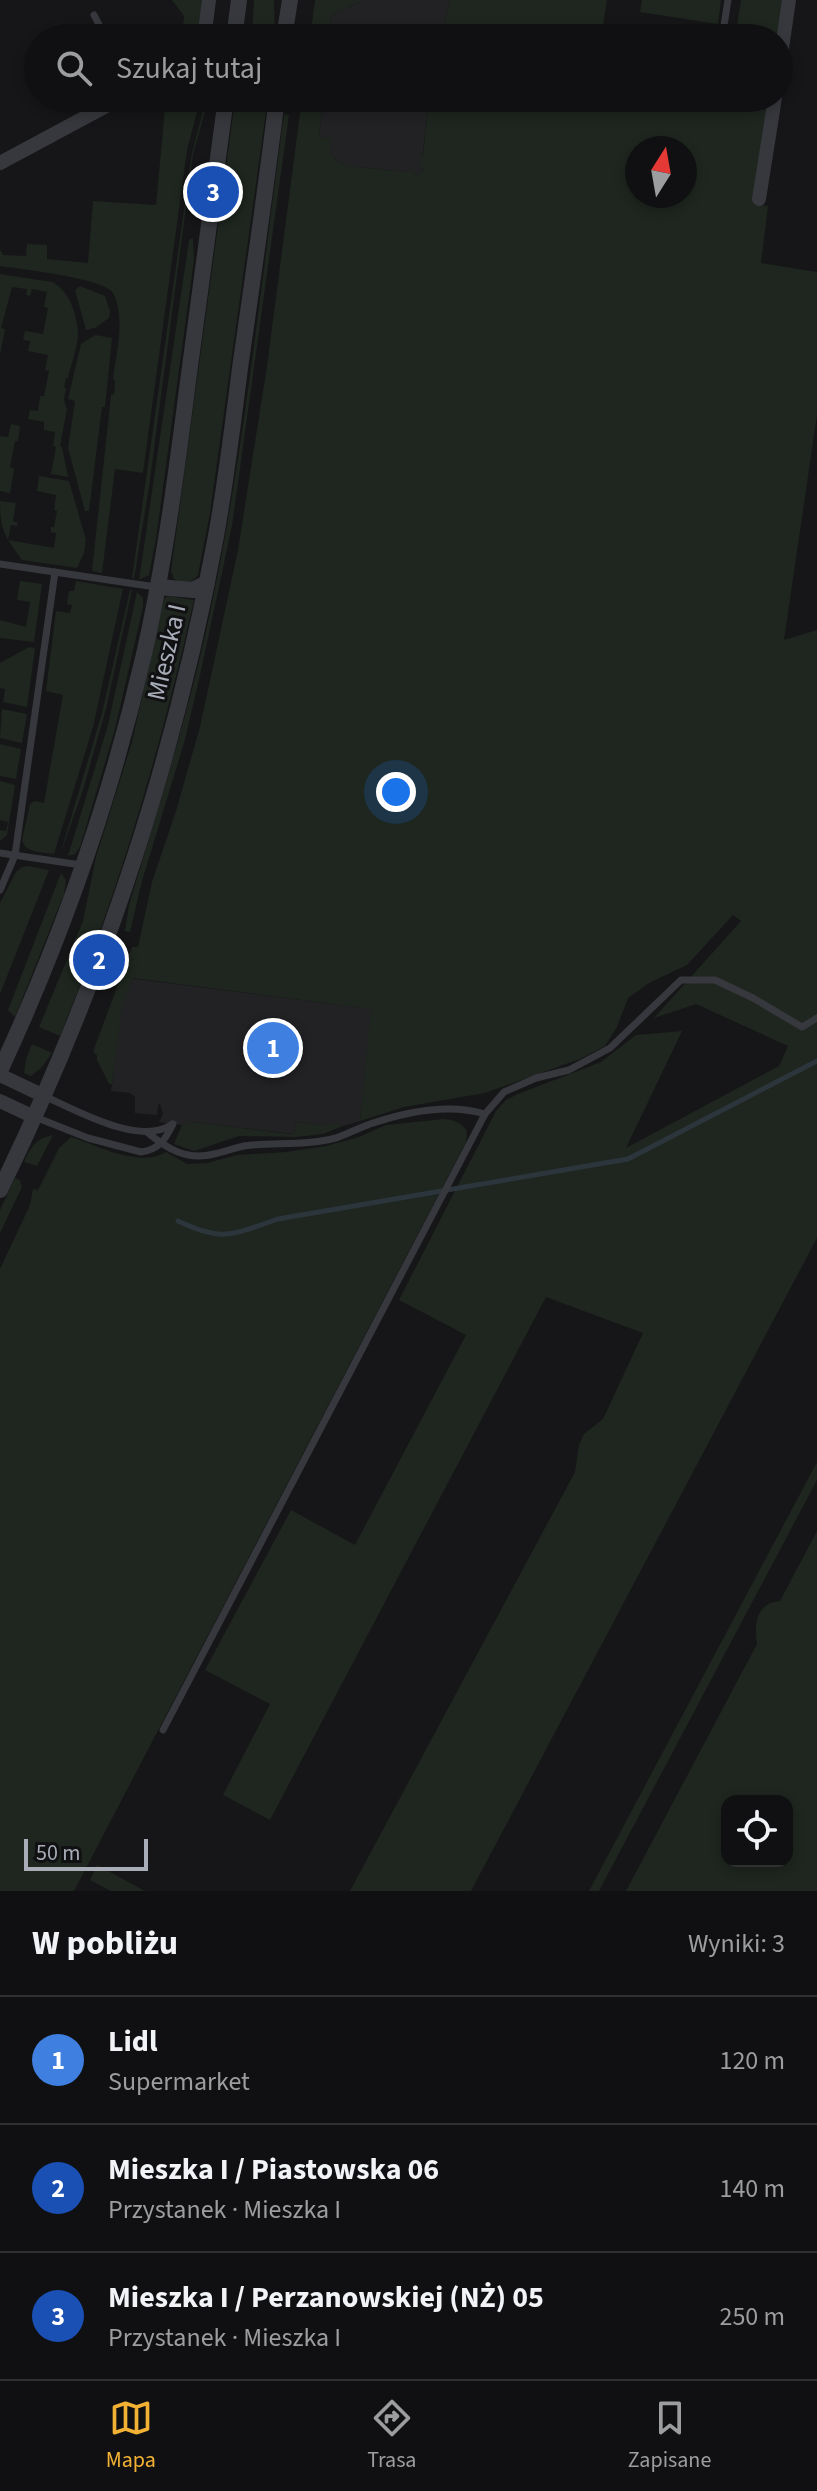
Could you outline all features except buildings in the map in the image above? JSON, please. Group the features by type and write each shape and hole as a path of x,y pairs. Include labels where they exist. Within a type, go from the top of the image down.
{"street":[{"path":"206,24 209,0"},
{"path":"236,24 239,0"},
{"path":"286,24 290,0"},
{"path":"786,24 789,0"},
{"path":"0,163 95,112"},
{"name":"Mieszka I","path":"0,1073 55,945 83,866 120,748 158,587 224,112"},
{"name":"Mieszka I","path":"0,1190 44,1096 99,960 129,876 175,718 207,583 228,459 275,112"},
{"path":"759,199 773,112"},
{"path":"158,587 193,590 207,583"},
{"path":"0,1073 44,1096"},
{"path":"0,1101 34,1117"}],"lane":[{"path":"724,24 728,0"},
{"path":"94,15 99,24"},
{"path":"0,564 158,587"},
{"path":"0,890 15,855 55,572"},
{"path":"0,853 83,866"},
{"path":"163,1730 485,1114 504,1092 536,1078 569,1070 610,1048 681,980 715,980 802,1027 817,1018"},
{"path":"34,1117 135,1152 150,1151 161,1144 173,1124 158,1131 137,1131 44,1096"},
{"path":"147,1132 161,1144 189,1156 210,1155 243,1146 301,1144 336,1138 403,1114 449,1110 485,1114"}],"shaded area":[{"path":"172,0 202,0 199,24 183,24 184,16"},
{"path":"254,0 274,0 275,24 253,24"},
{"path":"315,0 364,0 331,15 330,24 312,24"},
{"path":"364,0 450,0 444,24 330,24 331,15"},
{"path":"450,0 607,0 603,24 444,24"},
{"path":"642,0 721,0 718,24 640,12"},
{"path":"741,0 784,0 780,24 737,24"},
{"path":"165,112 197,112 187,150 143,473 115,469 102,573 92,571 111,395 114,394 120,325 117,303 113,293 95,283 0,266 0,249 3,255 26,256 27,244 47,245 47,259 88,263 93,201 156,205"},
{"path":"205,112 193,154 134,579 132,578 192,153"},
{"path":"233,112 266,112 210,513 198,575 190,582 184,582 174,579 171,571"},
{"path":"300,112 322,112 319,137 331,139 330,152 336,160 348,166 404,172 412,170 416,175 424,170 419,164 423,155 428,112 768,112 754,204 768,206 761,263 817,272 817,415 784,640 817,630 817,1238 471,1891 350,1891 575,1472 584,1434 603,1419 643,1333 546,1297 270,1820 223,1795 270,1704 205,1670 291,1510 355,1545 466,1335 399,1300 496,1111 506,1100 601,1062 636,1035 682,1031 626,1148 779,1066 788,1046 696,1004 654,1018 741,921 733,915 687,965 649,983 628,998 617,1027 605,1046 580,1059 485,1093 404,1107 360,1121 371,1009 133,978 122,1007 112,1084 109,1084 97,1054 93,1052 132,947 138,947 152,882 200,727 238,550 267,366"},
{"path":"322,112 427,112 422,160 424,170 416,175 412,170 404,172 348,166 336,160 330,152 330,139 319,138"},
{"path":"284,114 289,115 232,526 184,743 142,881 130,932 125,931 129,905 193,687 222,551 243,427"},
{"path":"193,238 194,260 156,539 149,575 139,580 189,240"},
{"path":"0,274 52,282 63,291 74,311 78,338 64,387 67,409 60,446 68,477 51,474 56,447 53,446 55,432 44,430 44,422 28,419 30,410 38,411 40,396 44,396 49,371 45,370 48,355 28,351 30,341 23,340 25,331 43,334 48,308 44,307 47,292 32,289 30,296 26,295 27,289 12,287 1,328 5,329 0,355"},
{"path":"80,286 105,296 109,318 95,328 86,330 75,290"},
{"path":"95,335 112,338 89,511 85,511 68,448 75,401 68,399 81,344"},
{"path":"11,424 20,426 10,467 14,469 10,493 0,491 0,436 8,437"},
{"path":"39,476 69,481 86,540 77,568 22,560 8,540 54,548 56,533 51,532 51,527 54,527 57,511 54,510 56,495 37,491"},
{"path":"0,501 16,503 13,521 18,523 17,526 11,525 8,540 2,527"},
{"path":"20,581 42,584 34,642 0,638 0,620 26,627 30,602 17,600"},
{"path":"76,581 123,589 93,727 54,854 30,850 22,840 30,804 34,801 44,803 63,695 46,691 56,611 70,613 72,605 67,604 69,591 74,591"},
{"path":"130,590 106,709 83,790 60,855 102,713"},
{"path":"137,592 143,598 143,607 115,729 80,847 75,854 68,856 108,725"},
{"path":"168,596 194,600 174,683 128,847 92,955 60,1036 39,1027 83,921 96,857 132,742 164,599"},
{"path":"29,647 35,648 27,707 3,702 5,689 0,688 0,663"},
{"path":"2,709 27,714 22,743 0,738"},
{"path":"0,744 21,749 16,779 0,776"},
{"path":"0,781 15,785 7,835 0,841 0,830 6,831 8,822 0,820"},
{"path":"28,866 49,870 0,994 0,903 16,872"},
{"path":"61,873 66,880 64,894 15,1017 8,1010"},
{"path":"121,977 372,1009 360,1121 343,1126 296,1122 294,1134 193,1122 182,1125 159,1122 163,1114 160,1104 157,1115 135,1113 135,1097 130,1093 111,1091 114,1071 93,1052"},
{"path":"32,1044 52,1053 31,1076 24,1073"},
{"path":"444,1119 465,1128 466,1142 74,1891 0,1891 0,1269 30,1205 33,1189 38,1190 59,1148 71,1137 132,1157 144,1158 166,1152 187,1164 207,1163 237,1155 326,1146 359,1137 386,1125"},
{"path":"193,1122 290,1134 294,1134 296,1122 338,1123 343,1126 323,1134 296,1137 239,1136 194,1151 174,1144 182,1125"},
{"path":"53,1135 37,1166 24,1162 34,1144"},
{"path":"15,1178 20,1180 22,1187 0,1233 0,1210"},
{"path":"817,1462 817,1480 599,1891 589,1891"},
{"path":"817,1531 817,1891 626,1891 757,1644 756,1629 761,1610 780,1601"},
{"path":"97,1865 145,1891 111,1891 90,1880"}],"waterway":[{"path":"178,1221 207,1232 228,1234 278,1219 628,1159 817,1061"}],"place":[{"name":"Mieszka I / Perzanowskiej (NŻ) 05","path":"213,192"},
{"name":"Mieszka I / Piastowska 06","path":"99,960"},
{"name":"Lidl","path":"273,1048"}]}
